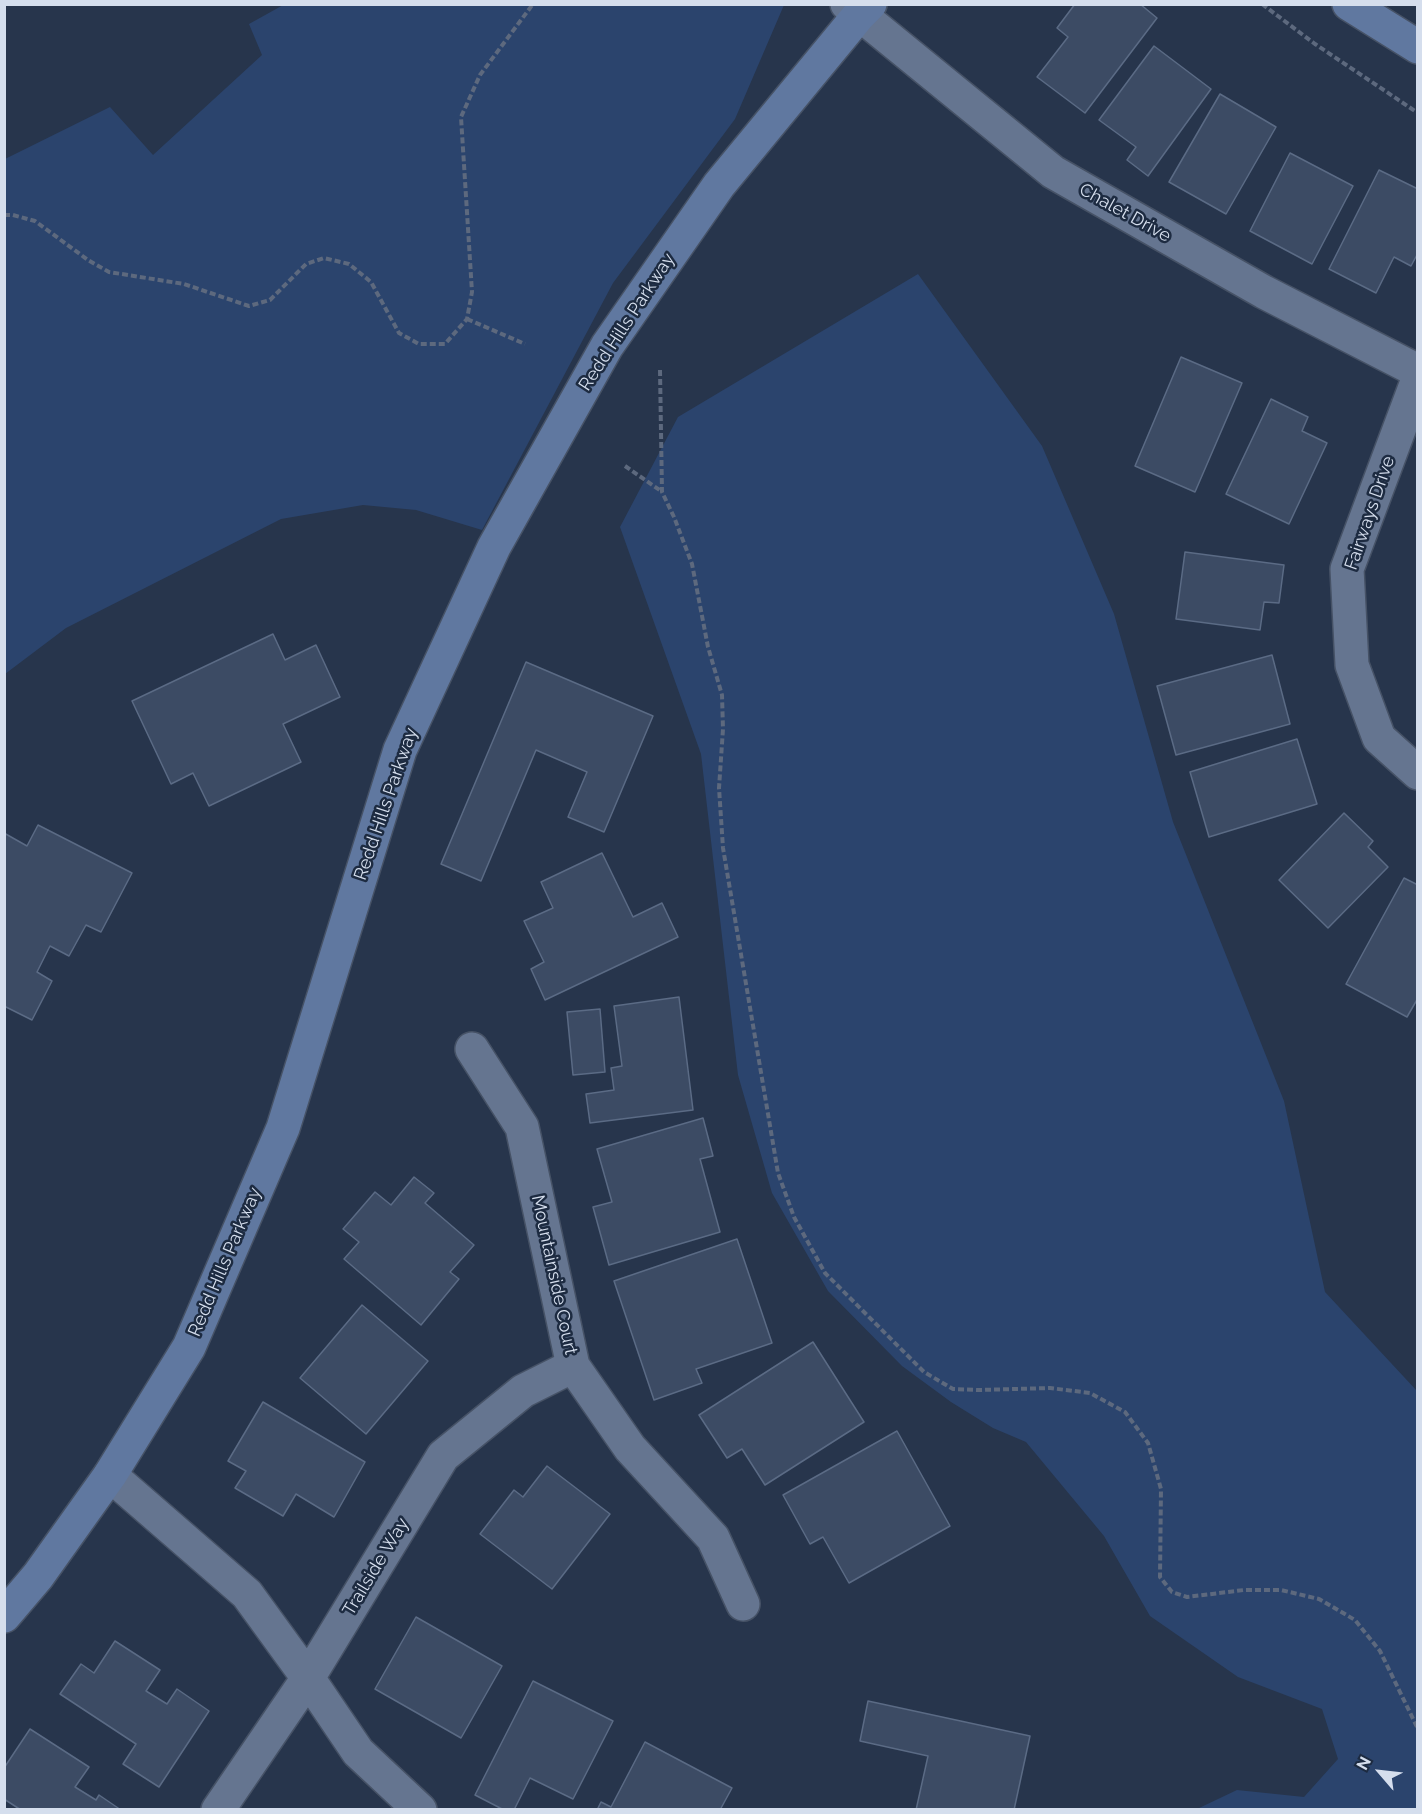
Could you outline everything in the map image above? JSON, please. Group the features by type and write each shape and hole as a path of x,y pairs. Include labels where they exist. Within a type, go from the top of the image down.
{"street":[{"path":"1349,4 1418,47"},
{"name":"Chalet Drive","path":"859,8 1053,172 1264,292 1418,371"},
{"name":"Redd Hills Parkway","path":"4,1616 38,1576 111,1475 189,1347 283,1128 400,750 494,547 607,346 720,185 859,8"},
{"name":"Fairways Drive","path":"1418,379 1347,568 1352,665 1379,738 1418,772"},
{"name":"Mountainside Court","path":"472,1049 522,1128 573,1366 630,1448 713,1538 742,1604"},
{"name":"Trailside Way","path":"218,1809 308,1678 443,1456 523,1391 573,1366"},
{"path":"111,1475 247,1594 358,1752 420,1809"}],"path":[{"path":"4,215 35,221 88,260 109,272 184,284 249,306 270,300 306,264 324,258 349,264 371,282 399,333 419,344 445,344 467,319 472,292 461,117 480,75 533,4"},
{"path":"1263,4 1315,44 1418,113"},
{"path":"467,319 525,344"},
{"path":"660,370 662,492 692,564 708,648 722,695 723,729 719,788 723,848 778,1173 794,1217 825,1273 924,1372 953,1389 1050,1388 1090,1393 1125,1412 1148,1443 1161,1489 1160,1577 1172,1592 1187,1597 1244,1590 1281,1590 1319,1599 1355,1620 1380,1651 1418,1729"},
{"path":"625,466 662,492"}],"shaded area":[{"path":"285,4 784,5 735,119 613,283 482,530 416,510 363,505 281,519 66,628 5,674 5,159 110,107 153,155 262,55 249,24"},
{"path":"918,274 1042,446 1114,614 1173,822 1284,1101 1325,1292 1417,1391 1417,1809 1197,1809 1237,1790 1304,1797 1338,1759 1322,1709 1238,1677 1150,1616 1104,1536 1026,1442 993,1428 951,1402 902,1366 828,1291 772,1193 738,1075 701,754 620,527 678,417"}],"building":[{"path":"1075,4 1140,4 1157,18 1085,113 1037,77 1068,37 1057,28"},
{"path":"1154,46 1211,89 1148,176 1127,160 1136,147 1099,120"},
{"path":"1220,94 1276,127 1226,214 1169,182"},
{"path":"1290,153 1353,186 1312,264 1250,231"},
{"path":"1379,170 1418,189 1418,253 1411,266 1394,257 1376,293 1329,269"},
{"path":"1181,357 1242,383 1195,492 1135,466"},
{"path":"1271,399 1308,417 1302,431 1327,443 1289,524 1226,494"},
{"path":"1185,552 1284,565 1279,603 1264,602 1260,630 1176,619"},
{"path":"273,634 285,660 316,645 340,697 283,724 301,762 209,806 193,773 171,784 132,701"},
{"path":"1272,655 1290,724 1176,755 1157,686"},
{"path":"526,662 653,716 604,832 568,817 587,772 536,750 481,881 441,864"},
{"path":"1297,739 1317,804 1209,837 1190,772"},
{"path":"1344,813 1373,841 1368,847 1388,867 1328,928 1279,880"},
{"path":"38,825 132,873 101,932 86,925 69,956 50,946 37,972 52,981 32,1020 4,1006 4,833 27,846"},
{"path":"602,853 633,917 662,903 678,937 545,1000 531,969 544,962 524,921 553,908 541,882"},
{"path":"1404,878 1418,885 1418,998 1407,1017 1346,984"},
{"path":"679,997 693,1110 590,1123 586,1094 614,1090 611,1068 622,1066 614,1006"},
{"path":"600,1009 605,1072 573,1075 567,1012"},
{"path":"703,1118 713,1156 700,1159 720,1232 609,1265 593,1207 612,1202 597,1149"},
{"path":"414,1177 434,1193 425,1203 474,1245 450,1272 459,1279 421,1325 344,1259 359,1242 343,1229 375,1192 391,1205"},
{"path":"737,1239 772,1343 696,1369 702,1383 654,1400 614,1281"},
{"path":"362,1305 428,1361 366,1434 300,1378"},
{"path":"813,1342 864,1422 765,1485 742,1449 727,1458 699,1415"},
{"path":"263,1402 365,1462 334,1517 296,1494 283,1516 235,1488 246,1471 228,1461"},
{"path":"897,1431 950,1526 849,1583 823,1537 810,1544 783,1495"},
{"path":"547,1466 610,1514 552,1589 480,1534 514,1490 523,1497"},
{"path":"416,1617 502,1666 461,1738 375,1689"},
{"path":"115,1641 160,1670 146,1691 167,1704 177,1689 209,1711 159,1787 123,1764 136,1744 60,1694 81,1664 94,1673"},
{"path":"533,1681 613,1721 573,1799 530,1778 514,1810 504,1810 475,1795"},
{"path":"868,1701 1030,1736 1014,1810 916,1810 928,1756 860,1741"},
{"path":"30,1729 89,1767 75,1787 96,1800 99,1795 121,1810 21,1810 4,1799 4,1768"},
{"path":"645,1742 732,1788 720,1810 597,1810 601,1802 611,1807"}]}
